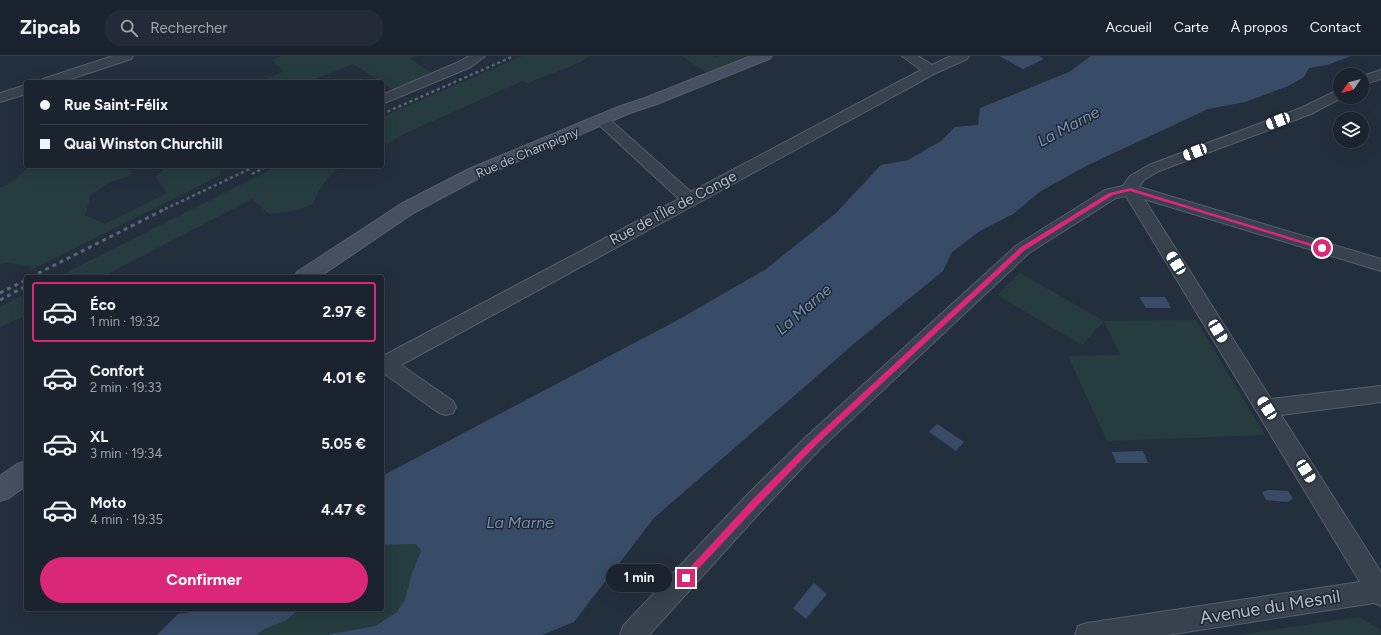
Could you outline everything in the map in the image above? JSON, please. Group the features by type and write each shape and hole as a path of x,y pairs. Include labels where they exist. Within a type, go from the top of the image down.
{"street":[{"path":"54,80 126,56"},
{"path":"384,99 466,64 478,56"},
{"name":"Rue de Champigny","path":"307,275 408,208 453,184 511,157 624,110 651,101 764,56"},
{"path":"909,56 932,70"},
{"name":"Rue de l'Île de Conge","path":"384,364 689,199 932,70 962,56"},
{"path":"1369,78 1381,74"},
{"path":"0,98 20,91"},
{"path":"1333,97 1306,111 1154,168 1138,177 1131,183 1130,190 1380,591"},
{"path":"602,120 689,199"},
{"path":"632,635 756,501 814,443 1023,249 1111,194 1130,190 1381,265"},
{"path":"384,364 446,407"},
{"path":"1267,408 1381,394"},
{"path":"0,490 24,473"},
{"name":"Avenue du Mesnil","path":"1087,635 1380,591"}],"green space":[{"path":"282,56 417,56 410,59 440,78 401,95 384,84 384,80 378,80 353,64 313,80 265,80 284,71 272,60"},
{"path":"522,56 589,56 581,62 528,83 522,81 404,134 384,146 384,116"},
{"path":"682,56 712,56 715,58 721,56 745,56 707,73"},
{"path":"28,168 125,168 132,172 130,176 110,182 91,195 85,215 105,224 167,193 156,177 164,168 219,168 221,175 29,271 30,267 7,263 0,264 0,187 7,185"},
{"path":"274,168 340,168 324,183 313,204 294,211 269,214 252,199 106,275 61,275"},
{"path":"1020,273 1104,321 1082,345 997,295"},
{"path":"24,294 24,316 0,327 0,307"},
{"path":"1196,320 1265,435 1107,441 1068,356 1120,355 1104,321"},
{"path":"416,544 421,551 412,572 405,599 397,612 375,626 329,635 257,635 263,630 287,620 297,611 384,611 384,545"},
{"path":"1359,617 1379,629 1381,635 1239,635"}],"water":[{"path":"999,56 1039,56 1044,59 1023,69"},
{"name":"La Marne","path":"1091,56 1351,56 1327,65 1309,68 1304,77 1288,86 1245,102 1208,109 1086,166 1041,191 1013,214 980,231 952,252 943,271 856,342 654,518 574,622 542,635 329,635 375,626 397,612 405,599 412,572 421,551 416,544 384,545 384,475 676,321 766,269 835,214 881,165 908,160 941,141 955,127 978,125 980,108 1069,72"},
{"path":"1139,297 1165,297 1171,308 1146,308"},
{"path":"937,424 964,442 956,451 929,432"},
{"path":"1143,451 1148,463 1116,463 1112,452"},
{"path":"1268,490 1288,491 1293,499 1287,502 1266,500 1262,492"},
{"path":"814,583 827,594 806,619 793,608"},
{"path":"195,611 297,611 287,620 263,630 257,635 157,635 178,614"}],"railway":[{"path":"384,113 514,56"},
{"path":"165,209 252,168"},
{"path":"252,174 264,168"},
{"path":"35,275 165,209"},
{"path":"0,293 24,281"},
{"path":"0,300 24,287"}],"route":[{"path":"686,578 756,501 814,443 1023,249 1111,194 1130,190 1322,248"}]}
